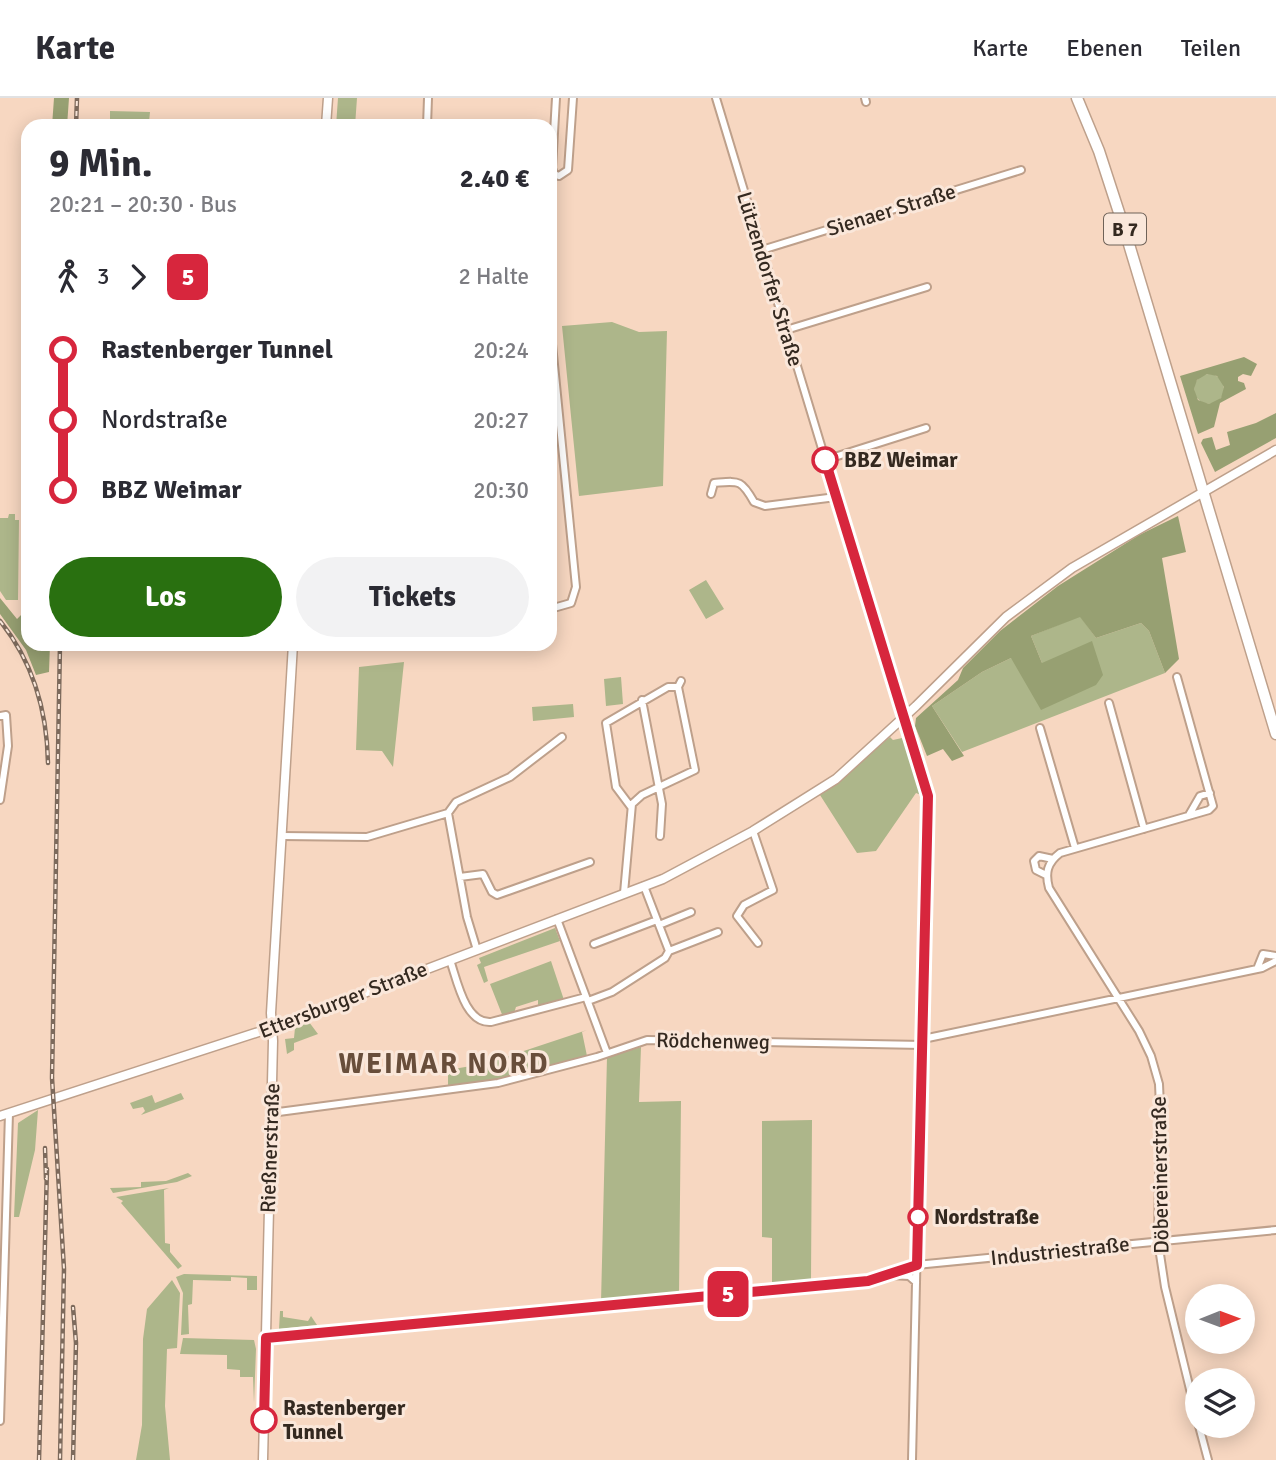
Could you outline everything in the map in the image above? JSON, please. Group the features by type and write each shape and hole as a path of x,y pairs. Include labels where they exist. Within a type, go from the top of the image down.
{"main road":[{"name":"B 7","path":"1077,98 1108,174 1276,734"}],"street":[{"path":"326,119 328,98"},
{"path":"426,119 428,98"},
{"path":"555,119 556,98"},
{"path":"557,175 568,170 573,98"},
{"name":"Lützendorfer Straße","path":"716,98 902,719"},
{"name":"Sienaer Straße","path":"762,250 1021,170"},
{"path":"786,330 927,287"},
{"path":"557,395 576,587 571,603 557,607"},
{"path":"824,460 926,428"},
{"name":"Ettersburger Straße","path":"0,1116 272,1028 682,870 754,831 835,779 902,719 1006,617 1041,590 1103,548 1276,450"},
{"path":"711,494 714,482 736,481 745,486 754,502 765,506 836,497"},
{"name":"Rießnerstraße","path":"263,1460 272,1028 293,651"},
{"path":"1053,859 1046,875 1036,870 1034,861 1039,856 1053,859 1075,848 1213,806 1177,677"},
{"path":"624,893 631,807 642,795 695,770 679,684 668,687 610,718 605,726 616,787 631,807"},
{"path":"642,700 662,804 660,836"},
{"path":"1109,703 1143,829"},
{"path":"0,800 8,746 3,715"},
{"path":"902,719 928,796 912,1460"},
{"path":"1040,728 1075,848"},
{"path":"477,950 467,917 448,813 453,804 510,777 562,737"},
{"path":"1189,815 1200,796 1210,793"},
{"path":"282,836 366,837 448,813"},
{"path":"754,831 773,890 744,905 737,916 758,943"},
{"path":"460,877 483,874 492,892 497,895 590,862"},
{"name":"Döbereinerstraße","path":"1046,875 1049,888 1118,997 1151,1056 1159,1084 1158,1241 1165,1287 1185,1369"},
{"path":"644,886 669,951"},
{"path":"594,944 691,912"},
{"path":"557,919 607,1053"},
{"path":"450,960 471,1014 480,1022 497,1021 612,992 665,958 669,951 718,932"},
{"name":"Rödchenweg","path":"1257,969 1264,954 1276,956"},
{"name":"Rödchenweg","path":"271,1113 498,1083 648,1040 923,1042 1118,997 1272,966 1276,961"},
{"path":"0,1420 9,1113"},
{"name":"Industriestraße","path":"266,1338 868,1281 917,1265 1276,1230"},
{"name":"Industriestraße","path":"888,1275 901,1274 916,1282"},
{"path":"1202,1438 1208,1460"}],"green space":[{"path":"54,98 69,98 68,119 52,119"},
{"path":"338,98 357,98 356,119 336,119"},
{"path":"110,111 150,112 149,119 110,119"},
{"path":"612,322 639,332 667,331 663,486 579,496 562,326"},
{"path":"1244,357 1257,364 1251,376 1243,374 1238,377 1238,381 1244,383 1246,389 1220,403 1214,427 1198,434 1180,376","holes":["1207,374 1217,376 1224,387 1221,398 1209,404 1198,400 1194,389 1197,380"]},
{"path":"1209,374 1220,378 1224,389 1220,400 1209,404 1198,400 1194,389 1198,378"},
{"path":"1276,413 1276,438 1215,472 1201,443 1203,439 1212,437 1216,450 1230,445 1227,432"},
{"path":"9,514 15,514 15,520 19,520 18,600 6,600 0,591 0,518 8,518"},
{"path":"1178,516 1186,552 1162,558 1179,659 1165,673 1149,631 1141,623 1096,638 1080,617 1031,636 1042,663 1092,641 1103,675 1096,685 1041,710 1011,658 982,672 932,706 964,756 952,761 943,749 927,756 915,726 916,718 958,680 963,668 1000,631 1058,586 1139,535"},
{"path":"706,580 724,609 706,619 689,590"},
{"path":"0,598 17,619 21,615 21,643 0,614"},
{"path":"1080,616 1096,638 1141,623 1149,631 1165,673 962,752 932,706 982,672 1011,658 1042,663 1031,636"},
{"path":"26,651 50,651 49,672 36,675"},
{"path":"404,662 393,767 382,751 356,750 359,667"},
{"path":"621,677 623,704 606,706 604,679"},
{"path":"573,704 574,717 533,721 532,707"},
{"path":"890,737 893,740 902,738 909,747 921,795 916,793 876,851 857,853 820,795"},
{"path":"555,928 560,941 484,967 488,981 484,983 477,965 481,963 479,958"},
{"path":"551,961 564,1000 538,1007 538,1000 516,1007 514,1013 503,1017 490,984"},
{"path":"309,1022 318,1034 294,1043 294,1050 287,1054 285,1039 294,1038 295,1028"},
{"path":"587,1030 582,1032 587,1056 500,1079 448,1087 448,1070 488,1063"},
{"path":"641,1047 639,1102 681,1101 679,1294 601,1302 607,1057"},
{"path":"181,1093 184,1099 141,1115 145,1111 143,1107 133,1109 130,1103 152,1095 155,1103"},
{"path":"38,1110 35,1150 19,1217 14,1217 18,1123"},
{"path":"812,1120 811,1282 772,1286 772,1238 762,1237 762,1121"},
{"path":"188,1173 192,1176 177,1182 113,1193 110,1188 141,1187 141,1182 166,1181"},
{"path":"169,1188 164,1190 165,1243 170,1244 170,1252 182,1266 178,1269 121,1203 123,1201 116,1197"},
{"path":"184,1274 257,1276 257,1290 247,1290 247,1278 231,1277 231,1281 193,1280 192,1304 188,1305 189,1334 181,1335 183,1293 176,1277"},
{"path":"172,1280 180,1293 177,1348 167,1349 165,1406 170,1460 136,1460 142,1425 143,1339 147,1309"},
{"path":"280,1311 283,1311 283,1317 308,1321 311,1316 317,1325 279,1329"},
{"path":"183,1338 254,1340 254,1403 253,1377 240,1377 240,1370 227,1369 227,1355 180,1354"}],"railway":[{"path":"76,119 77,98"},
{"path":"0,621 21,653 36,688 45,725 48,763"},
{"path":"60,651 52,1078 64,1269 60,1460"},
{"path":"45,1148 46,1179"},
{"path":"39,1460 47,1169"},
{"path":"73,1307 76,1343 73,1460"}],"bus line":[{"name":"5","path":"264,1420 266,1338 868,1281 879,1279 906,1266 917,1265 928,796 916,752 898,708 825,460"}],"place":[{"name":"BBZ Weimar","path":"825,460"},
{"name":"Nordstraße","path":"918,1217"},
{"name":"Rastenberger Tunnel","path":"264,1420"}],"district":[{"name":"WEIMAR NORD","path":"444,1063"}]}
